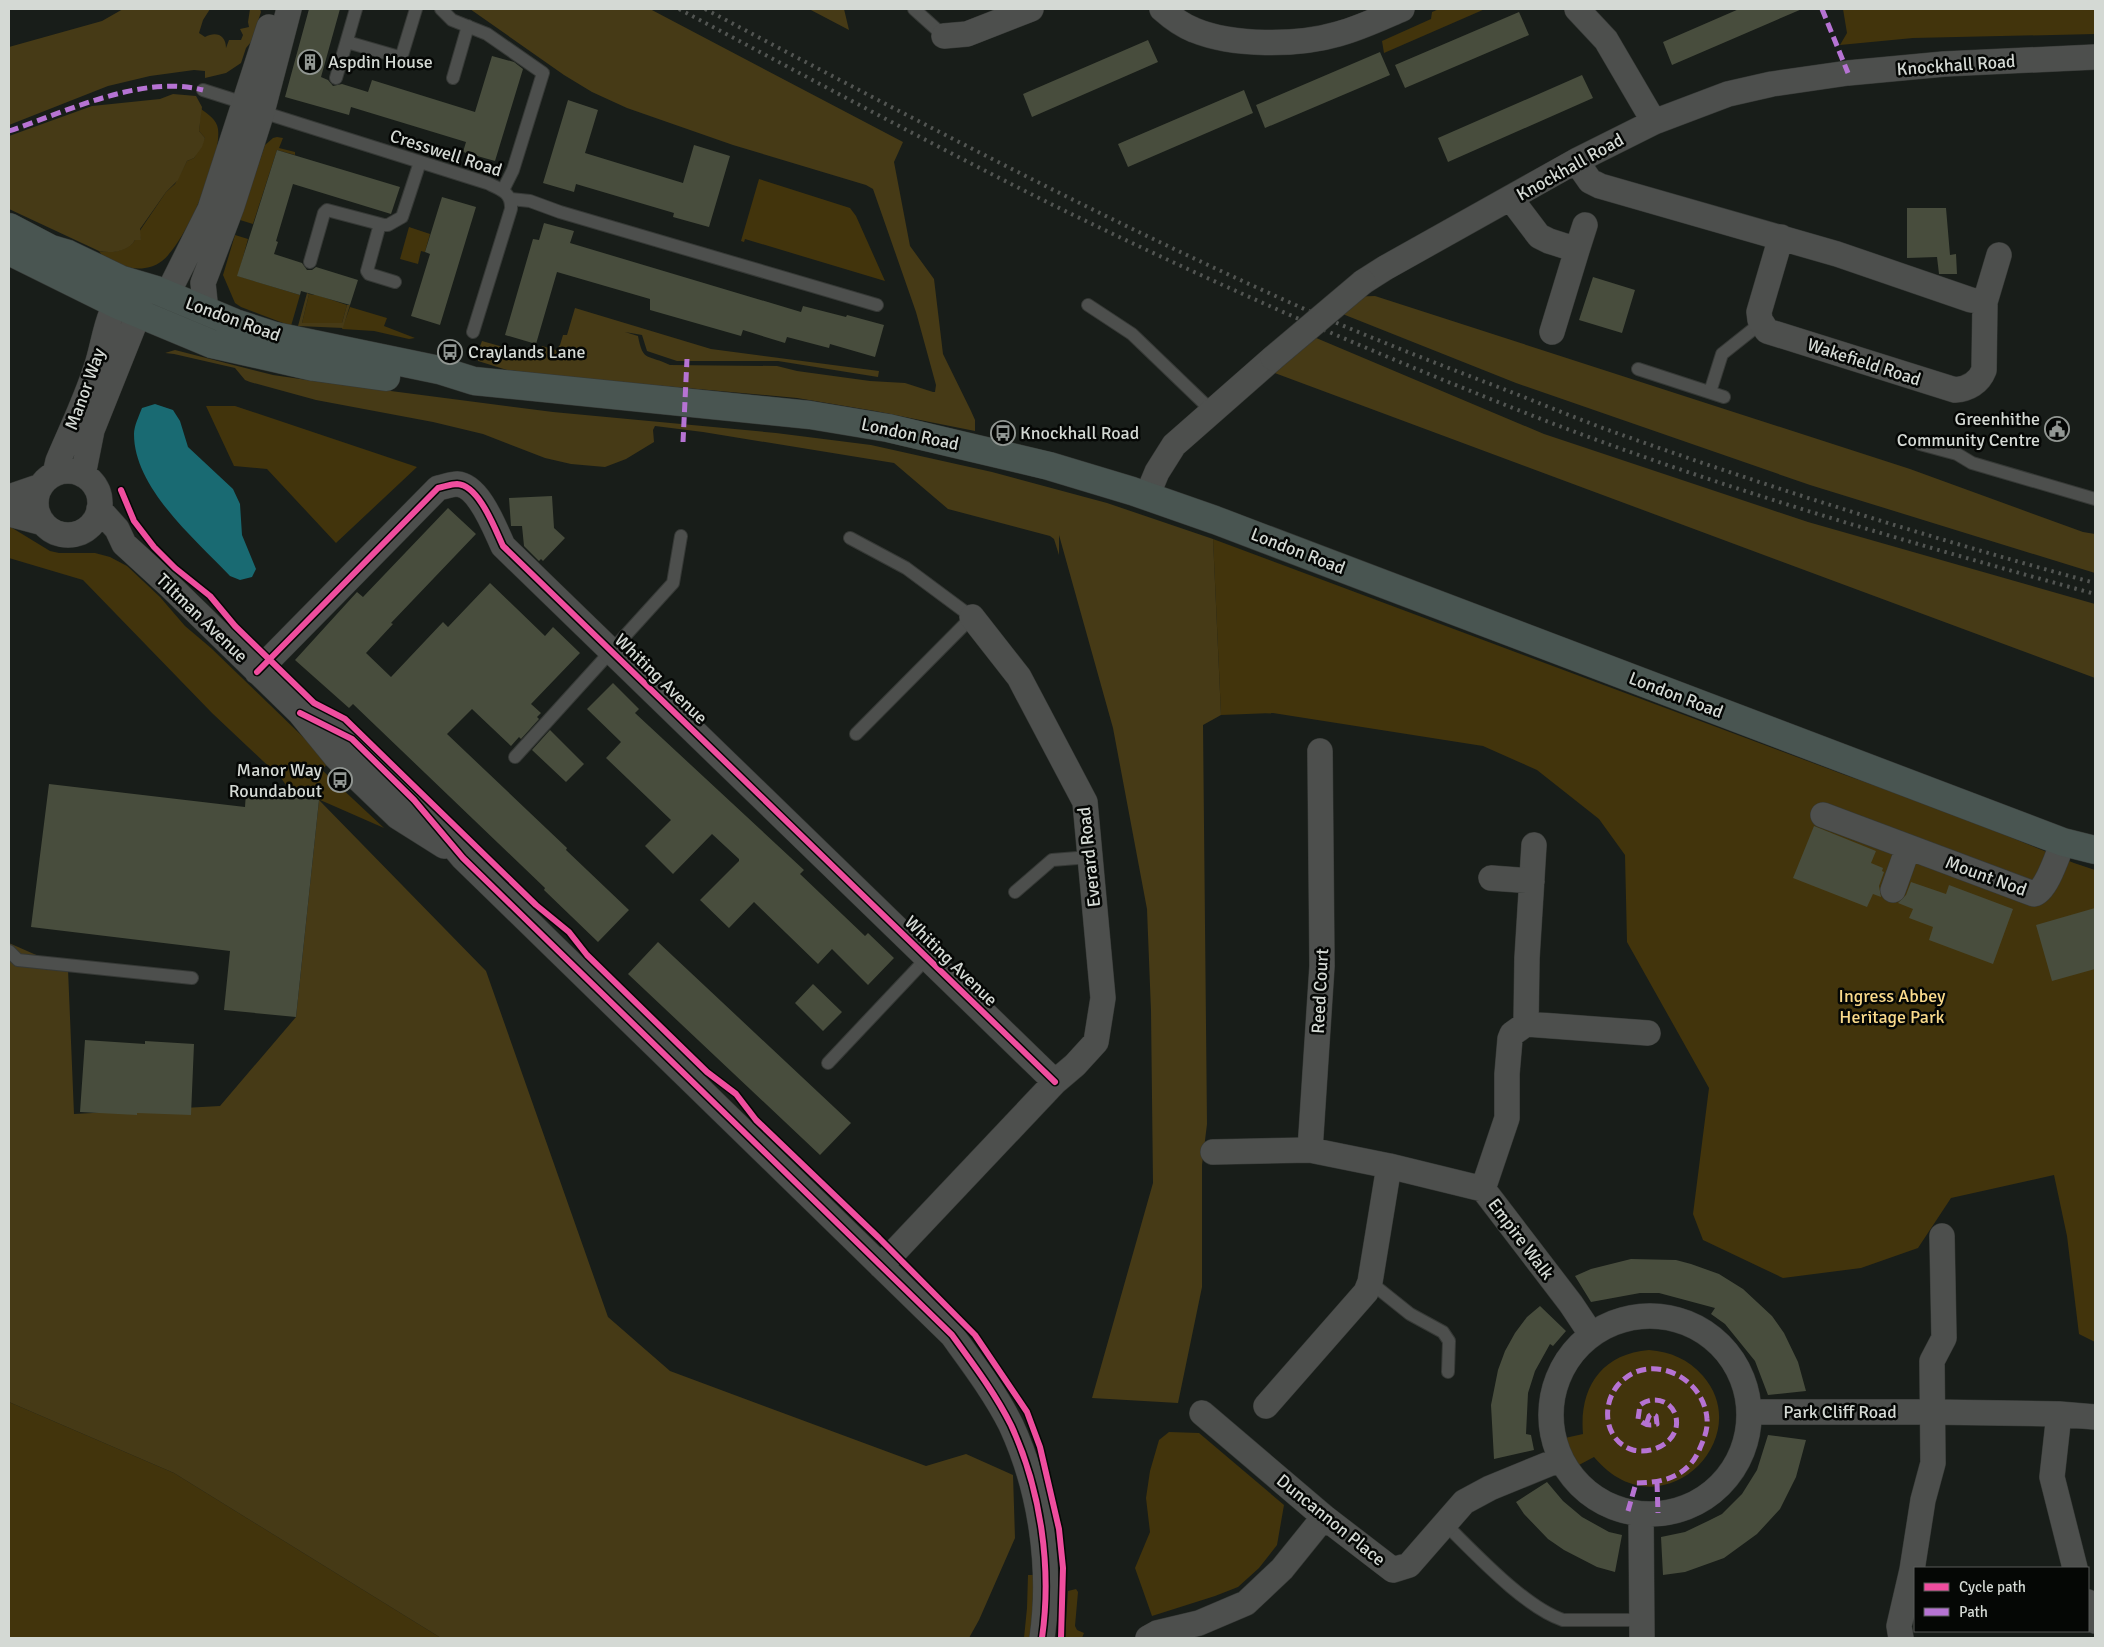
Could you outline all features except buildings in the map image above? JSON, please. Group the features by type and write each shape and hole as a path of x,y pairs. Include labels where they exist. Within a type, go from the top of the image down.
{"main road":[{"name":"London Road","path":"9,227 51,249 68,254 113,276 128,299"},
{"name":"London Road","path":"9,251 128,299 212,344 314,367 434,383 467,380 810,415 888,428 1049,466 1147,496 1282,544 2063,842 2095,850"},
{"name":"London Road","path":"128,299 167,295 234,323 275,336 439,370 467,380"},
{"path":"167,295 162,306 163,309 204,327 212,344"}],"street":[{"path":"206,311 203,284 232,206 274,9"},
{"path":"167,295 202,229 253,107 289,9"},
{"path":"944,36 966,34 1031,9"},
{"path":"1162,9 1193,30 1241,40 1288,41 1338,34 1362,17 1402,9"},
{"path":"1577,9 1606,40 1654,122"},
{"name":"Knockhall Road","path":"1147,496 1152,480 1170,450 1212,411 1363,282 1576,162 1654,122 1709,100 1736,92 1833,74 1944,64 2095,57"},
{"path":"1576,162 1590,181 1600,186 1836,254 1971,300 1985,302"},
{"path":"1511,199 1539,236 1577,250"},
{"path":"1552,332 1586,225"},
{"path":"1761,323 1759,307 1781,238"},
{"name":"Wakefield Road","path":"1761,323 1767,331 1918,380 1957,390 1967,388 1977,381 1984,370 1985,302 1999,255"},
{"name":"Manor Way","path":"83,475 92,430 128,299"},
{"name":"Manor Way","path":"48,480 58,461 97,368 103,340 128,299"},
{"path":"9,497 66,471 83,475 93,482 98,491 99,509 95,520 86,529 70,535 60,534 51,530 43,523 9,514"},
{"path":"43,523 36,505 37,495 48,480"},
{"name":"Whiting Avenue","path":"257,672 438,488 458,484 472,490 484,508 503,546 1055,1082"},
{"name":"Tiltman Avenue","path":"99,509 117,529 124,544 300,713 352,739 414,800 463,858 740,1126 952,1335 993,1394 1014,1432 1024,1456 1038,1508 1046,1568 1046,1599 1042,1638"},
{"name":"Tiltman Avenue","path":"86,529 106,539 124,544"},
{"name":"Everard Road","path":"881,1266 1055,1082 1075,1065 1096,1042 1103,998 1086,802 1019,676 972,617"},
{"name":"Reed Court","path":"1310,1150 1322,966 1320,751"},
{"name":"Mount Nod","path":"1823,815 2034,894 2038,893 2045,886 2063,842"},
{"path":"1534,845 1526,1024 1648,1033"},
{"path":"1893,890 1908,848"},
{"path":"1491,878 1532,881"},
{"name":"Empire Walk","path":"1526,1024 1512,1034 1510,1039 1507,1074 1507,1118 1484,1189 1592,1334"},
{"path":"1213,1152 1310,1150 1389,1166 1484,1189"},
{"path":"1266,1406 1361,1300 1370,1282 1389,1166"},
{"path":"1901,1638 1899,1626 1912,1570 1923,1500 1933,1463 1932,1361 1944,1338 1942,1236"},
{"path":"1649,1315 1680,1320 1707,1334 1729,1355 1744,1382 1750,1412 1746,1442 1733,1469 1713,1492 1687,1507 1658,1514 1641,1514 1606,1504 1587,1492 1571,1475 1561,1459 1550,1423 1554,1389 1568,1358 1592,1334 1619,1320 1649,1315"},
{"name":"Park Cliff Road","path":"1750,1412 1931,1412 2058,1414 2095,1417"},
{"name":"Duncannon Place","path":"1202,1413 1324,1516 1393,1570 1410,1565 1462,1503 1473,1496 1561,1459"},
{"path":"2058,1414 2052,1477 2075,1567"},
{"path":"1641,1514 1642,1629"},
{"path":"1148,1638 1157,1633 1199,1623 1246,1603 1282,1569 1324,1516"},
{"path":"2089,1605 2095,1621"}],"lane":[{"path":"336,78 356,9"},
{"path":"347,42 399,57 402,55 416,9"},
{"path":"441,9 452,20 487,34 543,73 507,195 878,305"},
{"path":"914,9 944,36"},
{"path":"452,78 468,26"},
{"name":"Cresswell Road","path":"203,90 420,162 507,195 511,208 473,332"},
{"path":"310,262 324,213 327,210 388,225 403,215 420,162"},
{"path":"380,224 367,271 369,274 394,282"},
{"path":"1088,305 1132,334 1212,411"},
{"path":"1710,392 1722,354 1761,323"},
{"path":"1638,369 1724,397"},
{"path":"1920,444 1957,454 1972,463 2095,499"},
{"path":"515,757 673,584 681,536"},
{"path":"850,538 906,568 972,617 856,734"},
{"path":"1015,892 1052,860 1090,857"},
{"path":"9,951 18,960 192,978"},
{"path":"828,1063 927,958"},
{"path":"1370,1282 1410,1314 1443,1332 1449,1340 1448,1372"},
{"path":"1444,1523 1525,1598 1551,1616 1563,1620 1642,1629"}],"green space":[{"path":"1439,9 1485,9 1384,53 1382,41 1431,19 1432,12"},
{"path":"1843,9 2095,9 2095,34 1913,38 1840,45 1847,33"},
{"path":"201,109 216,123 218,142 200,200 181,237 171,252 152,267 129,267 107,259 99,251 109,252 124,249 135,240 141,240 139,232 166,192 175,184 187,161 194,158 205,138 199,131"},
{"path":"277,137 283,138 279,148 295,152 295,155 277,150 253,224 240,220 265,145"},
{"path":"759,179 850,208 856,216 885,281 745,239 744,242 741,241"},
{"path":"409,227 430,234 425,252 421,251 418,264 400,259"},
{"path":"235,235 248,239 238,276 300,295 291,326 235,303 223,275"},
{"path":"309,294 347,305 342,323 302,323"},
{"path":"350,307 387,318 384,326 415,338 409,339 374,331 342,329"},
{"path":"206,406 235,406 417,467 336,543 267,469 234,466"},
{"path":"9,526 50,551 59,553 95,553 110,557 127,566 160,597 185,626 211,648 329,762 322,770 384,828 286,785 281,778 212,713 83,580 9,558"},
{"name":"Ingress Abbey Heritage Park","path":"1213,539 1845,775 1934,806 2095,870 2095,1342 2079,1334 2067,1236 2054,1175 1951,1198 1918,1248 1861,1268 1783,1278 1703,1240 1693,1214 1709,1088 1627,942 1625,855 1599,819 1537,770 1483,746 1273,713 1221,715"},
{"path":"1649,1350 1679,1357 1703,1376 1717,1401 1718,1426 1710,1450 1694,1470 1672,1483 1647,1487 1620,1479 1594,1457 1577,1466 1565,1438 1583,1434 1585,1402 1589,1388 1596,1376 1618,1358"},
{"path":"9,1402 174,1473 441,1638 9,1638"},
{"path":"1169,1432 1199,1433 1284,1505 1277,1545 1259,1568 1238,1587 1152,1616 1135,1568 1150,1532 1146,1498 1150,1471 1159,1440"},
{"path":"1028,1575 1034,1575 1031,1638 1024,1638 1027,1608"},
{"path":"1076,1589 1078,1592 1075,1626 1077,1630 1084,1633 1082,1638 1065,1638 1068,1591"}],"shaded area":[{"path":"123,9 210,9 203,20 199,33 205,37 213,34 220,35 226,44 226,48 229,40 241,40 243,35 240,29 249,27 250,9 260,9 261,12 251,42 246,48 241,63 226,73 205,78 205,71 194,70 150,76 108,86 9,125 9,47 102,21"},
{"path":"470,9 650,9 903,142 894,162 910,246 934,279 943,354 975,420 975,431 797,398 575,378 507,370 478,361 477,354 482,341 510,349 538,353 542,346 556,350 560,345 563,335 567,335 575,308 711,349 879,371 878,377 778,361 677,361 647,351 642,335 625,332 638,336 645,354 670,365 777,366 797,371 870,381 905,383 933,392 935,392 936,385 916,312 873,189 866,185 733,145 627,108 592,92 564,75"},
{"path":"809,9 844,9 849,30"},
{"path":"173,94 196,96 202,107 199,131 205,138 202,147 194,158 187,161 178,180 166,192 140,229 141,240 135,240 129,247 120,251 99,251 9,209 9,136 92,106 160,99"},
{"path":"307,293 309,294 302,323 342,323 347,305 350,305 343,328 298,326"},
{"path":"1375,296 1910,469 2083,532 2095,534 2095,573 1810,485 1516,383 1330,309 1345,297"},
{"path":"1302,332 1544,434 1808,522 2095,604 2095,678 1261,368"},
{"path":"175,350 273,375 314,381 553,412 776,433 871,445 992,472 1107,503 1213,539 1221,715 1203,725 1207,1124 1202,1165 1202,1287 1178,1403 1092,1398 1153,1183 1151,1011 1147,909 1113,728 1059,535 1059,555 1054,539 1050,536 948,509 894,463 655,426 653,430 654,442 626,459 605,467 571,464 545,458 483,434 433,422 316,400 250,382 245,380 235,368 165,353"},
{"path":"319,800 486,971 608,1317 670,1371 926,1466 966,1454 1013,1475 1015,1538 979,1620 969,1638 441,1638 174,1473 9,1402 9,943 68,969 74,1114 220,1106 296,1017"}],"water":[{"path":"155,404 173,410 180,421 188,447 233,489 240,504 242,535 256,569 252,577 240,580 230,576 184,529 155,493 144,474 137,454 134,431 142,408"}],"railway":[{"path":"679,9 1055,206 1217,283 1438,378 1641,456 1791,506 2095,594"},
{"path":"705,9 919,121 1134,230 1361,333 1593,424 1683,456 1859,514 2095,583"}],"marked path":[{"path":"1822,9 1848,73"},
{"path":"9,131 79,105 130,91 179,86 203,90"},
{"path":"683,442 687,359"},
{"path":"1628,1511 1636,1483 1646,1483 1674,1476 1695,1458 1703,1441 1707,1426 1704,1404 1696,1391 1685,1380 1673,1373 1659,1369 1644,1370 1630,1375 1618,1385 1613,1393 1609,1402 1608,1422 1616,1439 1623,1445 1633,1450 1649,1450 1664,1444 1674,1433 1676,1426 1674,1411 1661,1401 1651,1400 1645,1402 1640,1405 1638,1419 1645,1424 1647,1424 1651,1425 1657,1424 1656,1416 1652,1414 1649,1416 1646,1425"},
{"path":"1657,1482 1658,1513"}],"cycle path":[{"path":"257,672 438,488 455,484 465,486 485,509 503,546 1055,1082"},
{"path":"121,490 134,521 154,547 175,568 210,596 235,626 314,703 345,719 536,905 569,932 587,955 707,1072 736,1094 756,1120 879,1238 975,1335 1027,1412 1040,1447 1059,1529 1063,1568 1061,1638"},
{"path":"300,713 352,739 414,800 463,858 952,1335 1005,1413 1030,1476 1042,1530 1046,1584 1042,1638"}],"place":[{"name":"Aspdin House","path":"310,62"},
{"name":"Craylands Lane","path":"450,352"},
{"name":"Greenhithe Community Centre","path":"2057,429"},
{"name":"Knockhall Road","path":"1003,433"},
{"name":"Manor Way Roundabout","path":"340,780"}]}
